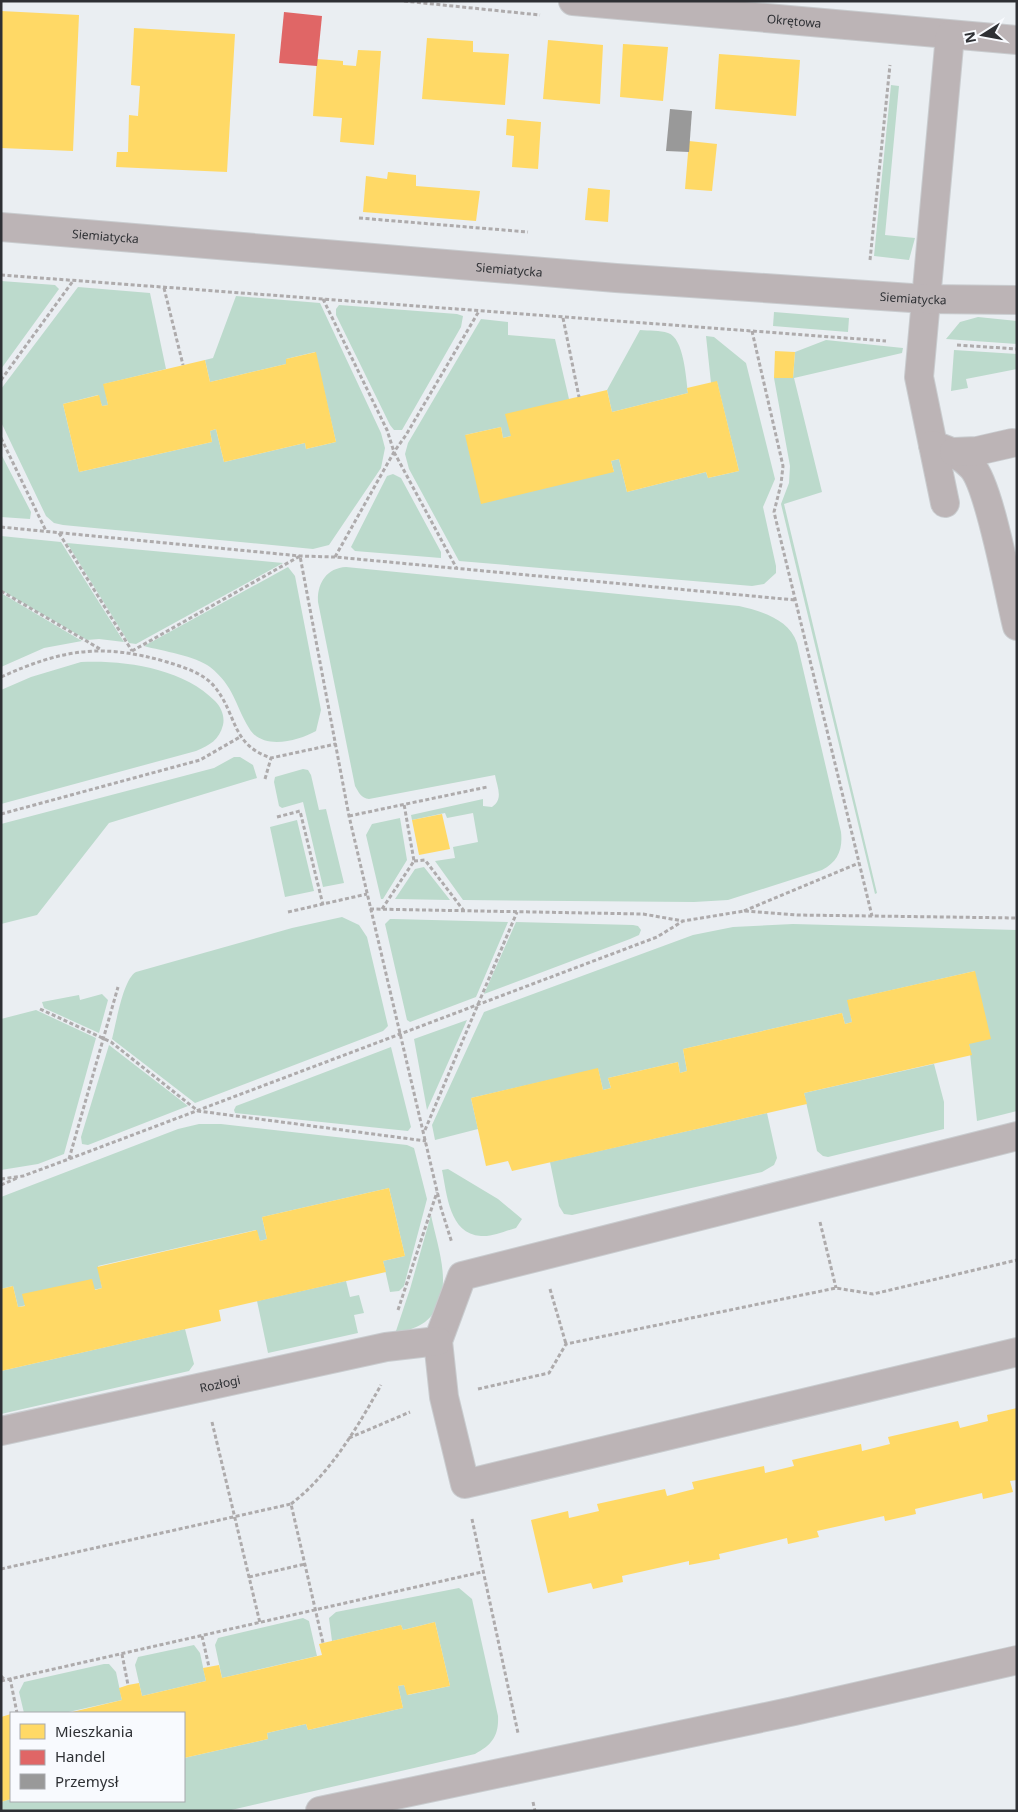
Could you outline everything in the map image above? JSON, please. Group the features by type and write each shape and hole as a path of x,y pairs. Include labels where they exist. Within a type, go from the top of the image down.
{"street":[{"name":"Okrętowa","path":"573,1 1017,40"},
{"path":"945,504 943,448 919,377 950,35"},
{"name":"Siemiatycka","path":"1,227 606,277 926,299 1017,300"},
{"path":"943,448 977,451 1012,443"},
{"path":"943,448 973,468 984,490 1017,626"},
{"path":"1017,1136 462,1276 438,1341 444,1397 465,1484 1017,1352"},
{"name":"Rozłogi","path":"1,1431 386,1347 438,1341"},
{"path":"320,1811 794,1711 1017,1660"}],"path":[{"path":"870,261 890,62"},
{"path":"1,275 479,312 1017,349"},
{"path":"1,380 73,281"},
{"path":"164,288 183,365"},
{"path":"323,299 387,430 394,452 457,569"},
{"path":"334,557 394,452 479,312"},
{"path":"563,318 580,397"},
{"path":"752,331 782,466 781,484 774,512 872,916"},
{"path":"1,438 46,531"},
{"path":"1,527 300,556 334,557 795,600"},
{"path":"58,532 132,652"},
{"path":"132,652 300,556"},
{"path":"300,556 349,816 438,1192 462,1276"},
{"path":"1,591 100,650"},
{"path":"1,677 41,661 69,653 100,650 132,652 200,674 213,684 231,712 240,737 261,755 271,758 336,744"},
{"path":"1,814 200,760 240,737"},
{"path":"266,780 271,758"},
{"path":"349,816 487,788"},
{"path":"382,909 414,861 404,804"},
{"path":"277,817 300,811 323,905"},
{"path":"414,861 425,860 465,911"},
{"path":"744,911 859,863"},
{"path":"288,912 367,894"},
{"path":"370,909 643,914 683,921 744,911 872,916 1017,918"},
{"path":"424,1131 517,912"},
{"path":"1,1185 656,937 683,921"},
{"path":"70,1159 118,987"},
{"path":"40,1009 104,1038 198,1111 426,1141"},
{"path":"1,1179 22,1176"},
{"path":"811,1188 836,1288"},
{"path":"1,1569 290,1504 313,1484 349,1438 380,1385 387,1370 386,1347 438,1192"},
{"path":"349,1438 444,1397 549,1373 566,1344 540,1256"},
{"path":"566,1344 836,1288 873,1294 1017,1260"},
{"path":"204,1387 260,1623"},
{"path":"465,1484 482,1572 497,1630 535,1811"},
{"path":"290,1504 317,1610 323,1643"},
{"path":"249,1578 305,1564"},
{"path":"1,1676 3,1680 482,1572"},
{"path":"202,1636 209,1667"},
{"path":"122,1654 128,1685"},
{"path":"10,1678 18,1712"}],"green space":[{"path":"891,85 899,86 885,235 915,238 909,260 874,256"},
{"path":"1,281 55,285 59,289 1,369"},
{"path":"78,287 150,293 166,369 104,384 108,405 102,406 98,395 63,404 79,472 212,442 210,431 216,429 224,462 305,443 306,449 336,442 315,352 286,359 286,364 210,382 205,360 213,358 236,296 320,303 381,433 385,448 381,468 329,545 313,549 63,525 54,523 46,516 1,422 1,389"},
{"path":"339,305 463,316 461,327 402,430 394,430 390,425 336,315 336,309"},
{"path":"774,312 849,318 848,332 773,326"},
{"path":"978,317 1017,321 1017,344 946,339 960,322"},
{"path":"481,319 508,322 508,335 555,339 569,399 511,436 503,438 501,427 465,435 614,472 611,461 619,459 627,492 706,472 708,478 739,471 717,382 711,383 706,336 714,337 746,363 775,479 763,507 776,573 764,584 752,586 459,561 409,469 405,454 408,443"},
{"path":"640,330 662,331 673,336 678,342 685,369 688,393 612,412 607,390"},
{"path":"826,340 903,348 902,353 794,378 822,492 784,504 877,893 875,894 781,504 789,483 790,466 774,378 793,378 795,352"},
{"path":"954,350 1017,354 1017,369 966,379 968,388 951,391"},
{"path":"1,454 31,512 30,519 1,517"},
{"path":"393,474 401,478 441,552 441,558 355,551 351,547 387,476"},
{"path":"1,536 61,542 124,642 99,639 87,640 1,590"},
{"path":"67,543 283,563 136,644 129,643"},
{"path":"288,567 295,576 321,710 316,731 290,741 271,742 262,740 249,728 224,681 210,667 188,657 144,646"},
{"path":"346,567 739,606 773,617 788,628 797,643 841,832 841,844 836,859 822,870 728,900 694,902 463,900 435,861 455,858 453,847 478,842 473,813 447,818 445,813 412,820 411,815 483,799 483,806 492,807 496,804 499,797 495,775 369,799 364,798 359,793 355,786 318,602 319,589 324,578 333,570"},
{"path":"1,593 82,641 44,648 1,667"},
{"path":"81,662 116,663 152,668 187,681 202,690 219,706 223,715 223,725 219,735 210,744 196,751 1,804 1,690 31,677"},
{"path":"234,757 240,757 253,765 257,778 109,823 37,915 1,924 1,824 214,768"},
{"path":"303,769 308,770 311,775 319,810 326,809 344,883 323,887 303,802 282,808 279,806 274,782 275,777"},
{"path":"400,818 407,860 383,899 381,899 366,835 372,824"},
{"path":"297,820 314,891 285,897 270,827"},
{"path":"424,867 450,900 395,899 415,869"},
{"path":"342,917 359,925 367,937 388,1026 383,1031 195,1103 112,1039 127,983 136,972 292,928"},
{"path":"390,919 508,922 476,997 410,1022 407,1020 385,924"},
{"path":"516,922 633,925 638,926 641,930 639,935 630,939 484,994"},
{"path":"793,924 1017,930 1017,1111 977,1121 969,1044 975,971 848,1000 852,1022 845,1024 842,1013 683,1049 687,1071 680,1073 678,1062 608,1078 611,1088 603,1090 598,1069 471,1098 478,1129 435,1140 432,1125 484,1012 693,935 733,927"},
{"path":"102,994 108,1000 99,1033 44,1008 42,1002 79,995 80,1000"},
{"path":"36,1010 96,1038 64,1154 38,1164 1,1170 1,1019"},
{"path":"467,1020 427,1110 414,1039"},
{"path":"109,1045 188,1106 88,1145 82,1144 81,1137"},
{"path":"391,1047 411,1127 408,1131 235,1113 236,1106"},
{"path":"934,1064 944,1102 944,1129 828,1157 823,1156 817,1151 804,1093"},
{"path":"767,1113 777,1158 774,1165 762,1172 572,1215 564,1214 559,1206 550,1162"},
{"path":"199,1124 221,1124 407,1145 414,1148 427,1199 404,1286 399,1291 390,1292 383,1261 405,1256 389,1188 262,1217 267,1239 260,1241 256,1230 98,1266 102,1288 18,1307 13,1286 1,1289 1,1197 178,1129"},
{"path":"448,1169 498,1199 522,1219 516,1228 494,1235 481,1236 470,1234 462,1228 456,1221 448,1201 442,1170"},
{"path":"431,1215 443,1272 443,1286 440,1299 435,1311 425,1322 411,1329 396,1331 410,1289"},
{"path":"346,1281 350,1297 359,1295 364,1313 354,1315 358,1333 268,1353 257,1301"},
{"path":"185,1329 194,1364 189,1371 1,1414 1,1371"},
{"path":"459,1588 472,1599 498,1716 496,1734 490,1743 475,1754 227,1811 1,1811 1,1802 10,1799 10,1802 185,1802 185,1758 268,1739 267,1733 306,1724 308,1730 403,1708 398,1686 404,1685 408,1695 450,1686 435,1622 403,1630 401,1625 332,1641 329,1618 336,1612"},
{"path":"303,1618 309,1621 317,1656 222,1678 215,1645 218,1638"},
{"path":"194,1645 200,1653 206,1681 142,1696 135,1665 138,1657"},
{"path":"109,1664 116,1672 122,1700 68,1712 24,1712 19,1692 24,1682"}],"building: Mieszkania":[{"path":"1,11 79,15 73,151 1,148"},
{"path":"134,28 235,34 227,172 116,167 117,152 128,152 129,115 138,116 140,86 131,85"},
{"path":"427,38 473,41 473,52 509,54 505,105 422,99"},
{"path":"548,40 603,45 600,104 543,99"},
{"path":"623,44 668,47 663,101 620,97"},
{"path":"358,50 381,51 374,145 340,142 342,118 313,116 317,59 343,61 343,65 356,66"},
{"path":"719,54 800,60 796,116 715,109"},
{"path":"507,119 541,122 538,169 512,167 514,136 506,135"},
{"path":"689,141 717,144 712,191 685,189"},
{"path":"388,172 416,175 416,186 480,191 476,221 363,212 366,176 387,179"},
{"path":"588,188 610,190 608,222 585,220"},
{"path":"775,351 795,352 793,378 774,378"},
{"path":"316,352 336,442 306,449 305,443 224,462 216,429 210,431 212,442 79,472 63,404 99,395 102,406 108,405 103,384 205,360 210,382 286,364 286,359"},
{"path":"717,381 739,471 708,478 706,472 627,492 619,459 611,461 614,472 481,504 465,435 501,427 503,438 511,436 505,414 607,390 612,412 688,393 687,388"},
{"path":"442,814 450,849 419,855 412,820"},
{"path":"975,971 991,1039 969,1044 972,1055 804,1093 807,1104 512,1171 508,1161 486,1166 471,1098 598,1068 603,1090 611,1088 608,1078 678,1062 680,1073 687,1071 683,1049 842,1013 845,1024 852,1022 847,1000"},
{"path":"389,1188 405,1256 383,1261 386,1272 219,1310 221,1321 1,1371 1,1289 13,1286 18,1307 25,1306 22,1294 92,1279 95,1290 102,1288 97,1267 257,1230 260,1241 267,1239 262,1217"},
{"path":"1017,1408 1017,1480 1010,1481 1013,1492 983,1499 982,1493 915,1509 916,1514 885,1521 884,1516 817,1531 819,1537 788,1544 787,1538 719,1554 720,1559 689,1565 689,1561 622,1576 623,1582 593,1589 591,1583 548,1593 531,1520 568,1511 569,1518 599,1511 597,1504 665,1489 667,1496 694,1489 692,1482 764,1466 765,1473 794,1466 792,1460 861,1444 862,1451 890,1444 888,1437 958,1421 960,1428 988,1421 987,1415"},
{"path":"435,1622 450,1686 407,1695 404,1685 398,1686 403,1708 308,1730 306,1724 267,1733 268,1739 185,1758 185,1712 72,1712 122,1700 119,1688 128,1685 139,1683 142,1696 206,1681 203,1668 219,1665 222,1678 322,1655 319,1644 401,1625 403,1630"},
{"path":"10,1714 10,1799 1,1802 1,1717"}],"building: Handel":[{"path":"284,12 322,16 317,66 279,63"}],"building: Przemysł":[{"path":"670,109 692,111 689,152 666,151"}]}
